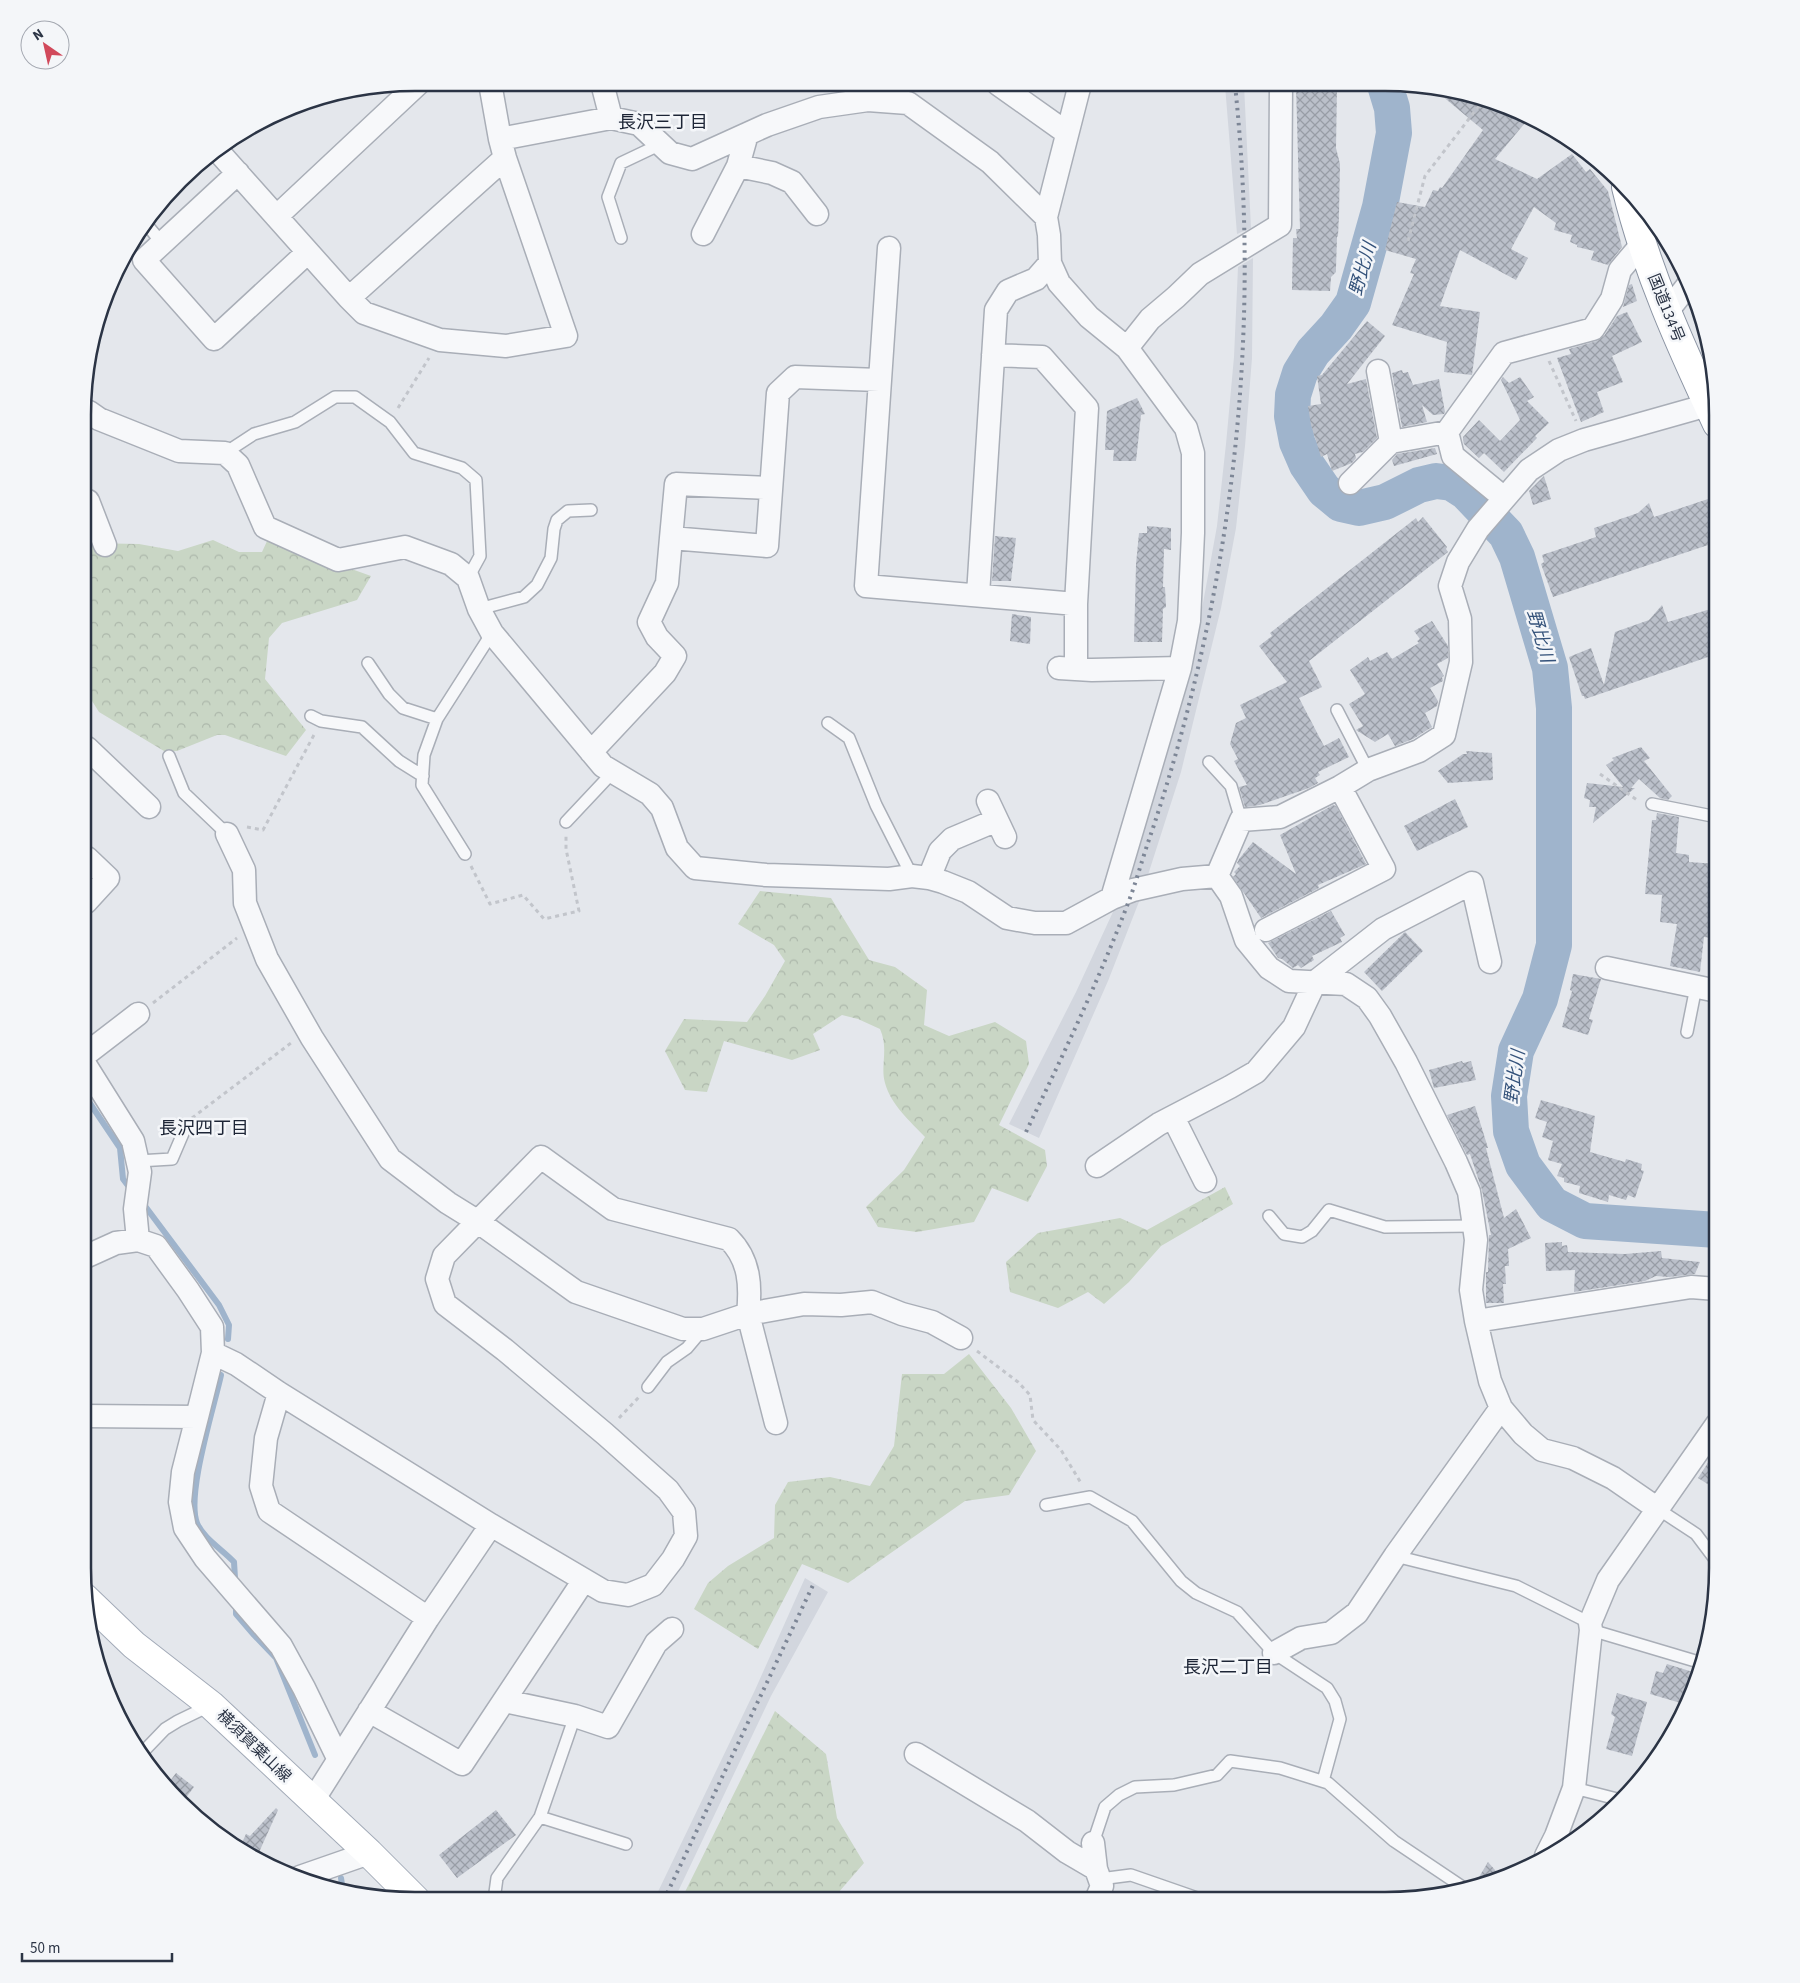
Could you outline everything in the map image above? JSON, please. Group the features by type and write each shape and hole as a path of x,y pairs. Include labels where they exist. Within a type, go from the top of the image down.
{"main road":[{"name":"国道134号","path":"1632,206 1642,244 1666,313 1709,407"},
{"name":"横須賀葉山線","path":"94,1606 134,1645 211,1705 312,1802 369,1853 406,1892"}],"street":[{"path":"277,216 410,91"},
{"path":"222,155 364,313 440,340 506,346 566,336 502,148 491,91"},
{"path":"604,91 610,118"},
{"path":"1008,91 1067,133"},
{"path":"1078,91 1046,216 1050,263 1059,283 1088,317 1127,348 1186,428 1194,453 1193,534 1188,621 1180,668 1112,898"},
{"path":"1127,348 1150,318 1200,274 1280,225 1281,91"},
{"path":"349,298 502,148 610,118 639,124 670,153 692,159 767,125 819,107 868,100 908,103 990,162 1046,216"},
{"path":"703,234 738,166 747,134"},
{"path":"738,166 772,173 792,182 817,214"},
{"path":"238,173 144,260 214,339 308,252"},
{"path":"1350,483 1391,442 1447,432 1504,353 1593,329 1612,299 1620,270 1642,244"},
{"path":"889,248 866,586 1076,604"},
{"path":"978,595 996,310 1008,291 1036,279 1050,263"},
{"path":"1666,313 1684,290"},
{"path":"993,355 1042,357 1087,408 1076,604 1068,668 1180,668"},
{"path":"1378,371 1391,442"},
{"path":"671,538 767,546 778,393 794,377 879,380"},
{"path":"91,414 99,419 179,451 225,453 238,465 266,527 338,560 405,547 452,564 468,578 492,633 603,766 650,794 662,808 677,848 695,868 766,875 889,879 920,877 943,882 968,892 1007,918 1035,923 1066,923 1112,898 1133,890 1182,879 1217,876"},
{"path":"1217,876 1240,820 1280,817 1340,787 1368,770 1419,751 1444,735 1461,662 1460,619 1450,586 1458,562 1478,529 1529,470 1559,450 1584,440 1709,415"},
{"path":"1447,432 1453,456 1500,502"},
{"path":"591,752 665,673 675,656 657,637 650,622 667,583 676,484 771,488"},
{"path":"91,509 105,545"},
{"path":"91,752 149,807"},
{"path":"1266,930 1384,869 1340,787"},
{"path":"920,877 952,839 997,819"},
{"path":"236,830 244,870 245,903 267,959 310,1034 390,1159 448,1204 477,1220 576,1292 683,1329 703,1329 748,1314 804,1304 841,1305 872,1302 902,1314 932,1322 961,1338"},
{"path":"91,863 108,878 91,897"},
{"path":"1217,876 1232,896 1246,940 1269,968 1289,981 1346,984 1367,998 1380,1016 1456,1162 1469,1192 1476,1240 1471,1290 1490,1381 1501,1408 1522,1434 1542,1450 1574,1458 1613,1478 1658,1509"},
{"path":"1097,1166 1159,1124 1256,1072 1294,1027 1315,982 1383,929 1472,883 1490,962"},
{"path":"1607,968 1706,989"},
{"path":"91,1050 138,1014"},
{"path":"91,1074 134,1141 140,1172 134,1209 138,1240"},
{"path":"1173,1117 1205,1181"},
{"path":"213,1353 236,1364 279,1393 491,1525 603,1591 628,1595 653,1585 673,1559 686,1536 684,1512 668,1490 604,1434 505,1350 445,1304 437,1279 444,1256 541,1156 613,1209 729,1239 738,1247 749,1277 750,1296 748,1314 776,1423"},
{"path":"91,1254 116,1243 138,1240 156,1246 212,1326 213,1353 183,1472 180,1502 185,1528 205,1558 281,1646 338,1758"},
{"path":"1476,1321 1691,1287 1709,1288"},
{"path":"279,1393 266,1438 261,1486 269,1511 428,1618"},
{"path":"1274,1653 1301,1638 1331,1633 1357,1613 1395,1556 1501,1408"},
{"path":"91,1416 197,1417"},
{"path":"1551,1845 1574,1788 1590,1626 1608,1580 1709,1436"},
{"path":"312,1802 428,1618 491,1525"},
{"path":"369,1711 462,1764 584,1580"},
{"path":"504,1701 575,1716 608,1727 656,1643 672,1628"},
{"path":"916,1754 1027,1820 1067,1852 1097,1883"},
{"path":"1094,1843 1097,1883"},
{"path":"310,1874 369,1853"}],"lane":[{"path":"621,238 608,197 621,163 661,144"},
{"path":"150,229 162,243"},
{"path":"225,453 254,434 295,422 335,397 355,397 390,422 414,453 462,468 476,480 480,556 468,578"},
{"path":"480,609 524,597 537,585 551,558 554,529 557,520 568,511 591,510"},
{"path":"465,854 422,785 424,756 437,719 492,633"},
{"path":"368,663 389,694 403,708 437,719"},
{"path":"1337,710 1368,770"},
{"path":"316,719 362,727 399,762 423,776"},
{"path":"828,723 849,738 876,806 920,877"},
{"path":"169,756 184,793 236,830"},
{"path":"1209,762 1231,786 1240,820"},
{"path":"566,822 613,772"},
{"path":"1652,804 1709,815"},
{"path":"1687,1032 1706,989"},
{"path":"138,1161 172,1158 184,1131"},
{"path":"1269,1216 1284,1234 1302,1237 1312,1231 1329,1210 1385,1227 1474,1226"},
{"path":"648,1387 667,1362 687,1348 703,1329"},
{"path":"1046,1505 1090,1496 1132,1521 1181,1581 1196,1593 1237,1612 1274,1653 1327,1688 1336,1700 1340,1719 1322,1781"},
{"path":"1658,1509 1696,1534 1709,1551"},
{"path":"1395,1556 1516,1586 1590,1626 1695,1661"},
{"path":"146,1749 165,1730 178,1721 211,1705"},
{"path":"495,1892 497,1878 540,1817 575,1716"},
{"path":"1094,1843 1105,1807 1119,1795 1135,1787 1174,1785 1217,1775 1230,1761 1280,1768 1328,1783 1394,1842 1458,1884"},
{"path":"1574,1788 1613,1798"},
{"path":"540,1817 626,1844"},
{"path":"1097,1883 1132,1875 1180,1892"}],"path":[{"path":"1408,241 1425,176 1479,105"},
{"path":"390,422 440,340"},
{"path":"1541,342 1584,440"},
{"path":"236,830 263,830 316,719"},
{"path":"1600,774 1640,802 1652,804"},
{"path":"465,854 490,904 522,895 544,919 579,911 566,850 566,822"},
{"path":"138,1014 254,925"},
{"path":"184,1131 191,1119 293,1041 310,1034"},
{"path":"961,1338 1018,1382 1030,1396 1033,1420 1061,1450 1090,1496"},
{"path":"604,1434 648,1387"}],"shaded area":[{"path":"1225,91 1244,91 1251,228 1237,234"},
{"path":"1253,258 1252,358 1245,446 1236,528 1221,608 1181,772 1147,878 1127,880 1184,685 1203,603 1217,526 1226,444 1234,357 1238,267"},
{"path":"1142,894 1108,981 1039,1138 1009,1124 1076,992 1118,901"},
{"path":"805,1578 828,1592 771,1696 678,1892 658,1892 755,1690"}],"green space":[{"path":"268,539 371,576 357,600 282,623 269,638 265,679 306,730 286,756 225,735 217,735 177,751 164,751 99,712 91,699 91,543 139,544 178,551 213,540 239,552 262,552"},
{"path":"760,891 831,898 869,960 895,967 927,990 924,1025 949,1036 995,1022 1026,1041 1029,1064 999,1125 1045,1150 1047,1166 1028,1202 992,1188 974,1222 917,1232 878,1227 866,1207 904,1170 925,1137 902,1112 888,1091 883,1070 884,1043 880,1029 858,1019 842,1015 813,1034 820,1050 792,1060 724,1041 707,1092 685,1090 665,1051 684,1019 747,1022 765,996 785,961 774,945 738,924"},
{"path":"1225,1187 1233,1204 1161,1246 1129,1282 1104,1304 1088,1292 1058,1308 1010,1292 1006,1262 1038,1233 1120,1218 1147,1230"},
{"path":"969,1354 1011,1408 1036,1451 1009,1495 965,1501 848,1583 802,1564 758,1649 694,1609 708,1583 728,1566 774,1538 775,1505 788,1482 830,1477 870,1486 894,1446 902,1374 944,1374"},
{"path":"775,1711 826,1754 837,1818 864,1863 839,1892 685,1892"}],"building":[{"path":"1296,91 1337,91 1336,148 1340,164 1339,215 1336,272 1331,277 1330,291 1292,290 1293,238 1297,238 1296,229 1300,229"},
{"path":"1442,96 1489,108 1525,123 1495,159 1537,179 1572,154 1586,172 1590,169 1608,191 1622,247 1608,265 1591,260 1594,251 1577,247 1577,245 1570,242 1572,235 1554,230 1556,223 1534,207 1511,249 1528,258 1516,280 1460,250 1440,306 1480,312 1472,375 1444,372 1447,342 1392,325 1414,274 1410,273 1416,259 1385,250 1397,202 1425,207 1433,190 1438,191 1440,187 1442,188 1483,130"},
{"path":"1632,284 1637,301 1623,307 1629,285"},
{"path":"1627,312 1642,342 1612,356 1623,382 1597,392 1604,412 1581,422 1557,358 1571,354 1569,349 1597,341 1604,336 1617,316"},
{"path":"1367,321 1385,336 1347,384 1366,379 1377,438 1363,452 1355,454 1356,458 1352,463 1332,471 1327,454 1321,457 1311,425 1308,406 1321,404 1317,376 1322,375"},
{"path":"1402,370 1403,373 1408,372 1413,385 1439,379 1444,414 1433,415 1422,405 1427,422 1402,427 1392,373"},
{"path":"1503,377 1509,383 1520,377 1534,397 1527,401 1549,423 1535,436 1537,438 1504,472 1484,453 1479,458 1464,444 1463,440 1463,437 1479,420 1500,441 1520,420 1501,380"},
{"path":"1137,398 1145,414 1141,415 1136,461 1113,461 1114,450 1105,450 1107,411"},
{"path":"1435,448 1437,454 1394,466 1392,460 1397,454"},
{"path":"1544,476 1551,499 1533,505 1529,491"},
{"path":"1709,499 1709,545 1553,597 1541,564 1544,562 1542,555 1596,537 1594,528 1638,513 1649,503 1654,517"},
{"path":"1423,517 1447,547 1448,552 1309,661 1322,687 1299,698 1324,746 1339,738 1349,757 1318,772 1320,775 1315,778 1318,783 1309,788 1260,805 1245,807 1239,787 1247,785 1234,761 1238,759 1230,744 1236,723 1246,718 1240,705 1287,682 1259,646 1272,636 1270,633 1416,518 1418,522"},
{"path":"1147,526 1171,528 1171,550 1164,549 1163,587 1165,587 1166,607 1163,609 1162,642 1134,642 1136,564 1139,533 1147,533"},
{"path":"995,536 1016,538 1011,581 992,581"},
{"path":"1662,605 1668,622 1709,609 1709,657 1585,699 1582,696 1569,657 1591,648 1604,685 1615,632 1649,620"},
{"path":"1012,614 1031,617 1030,644 1010,641"},
{"path":"1432,621 1448,646 1448,658 1437,664 1444,676 1442,677 1443,681 1430,688 1438,701 1437,706 1425,713 1432,727 1413,739 1395,746 1388,734 1375,742 1356,730 1363,726 1349,704 1365,694 1350,670 1368,657 1370,661 1387,652 1392,659 1419,643 1417,641 1420,639 1414,631"},
{"path":"1641,747 1650,758 1644,761 1672,796 1668,800 1660,798 1639,779 1631,788 1635,788 1593,823 1596,807 1589,807 1590,800 1584,798 1587,783 1623,787 1606,765 1614,760 1612,758"},
{"path":"1466,751 1492,753 1493,780 1448,783 1438,771 1463,754 1467,754"},
{"path":"1455,799 1468,827 1417,851 1404,826"},
{"path":"1333,805 1336,806 1366,864 1318,885 1319,888 1261,918 1233,877 1236,874 1234,872 1240,866 1237,863 1239,859 1253,842 1296,874 1280,835"},
{"path":"1657,813 1679,817 1676,853 1689,855 1689,862 1709,863 1709,938 1704,937 1700,972 1670,966 1677,924 1660,922 1662,895 1645,894 1652,820 1656,820"},
{"path":"1331,911 1345,935 1340,938 1342,942 1312,956 1314,960 1301,968 1298,965 1293,968 1278,958 1268,943"},
{"path":"1405,932 1423,951 1382,991 1364,972"},
{"path":"1573,974 1601,979 1589,1019 1593,1020 1588,1035 1562,1027 1572,991 1570,990"},
{"path":"1462,1061 1463,1063 1471,1061 1476,1080 1434,1088 1429,1070"},
{"path":"1541,1100 1595,1116 1590,1152 1625,1162 1626,1159 1642,1164 1641,1170 1644,1171 1635,1198 1628,1195 1626,1200 1609,1195 1608,1202 1579,1193 1580,1186 1564,1182 1564,1178 1557,1176 1562,1164 1548,1160 1553,1141 1542,1137 1547,1122 1535,1118"},
{"path":"1475,1106 1488,1148 1486,1148 1504,1218 1516,1209 1531,1238 1508,1249 1509,1266 1505,1266 1506,1284 1503,1284 1504,1303 1486,1303 1486,1272 1488,1272 1489,1235 1491,1235 1482,1190 1470,1154 1467,1155 1447,1115"},
{"path":"1562,1242 1562,1246 1567,1245 1568,1252 1625,1254 1661,1251 1662,1258 1700,1262 1695,1274 1669,1277 1656,1276 1645,1281 1574,1292 1575,1270 1546,1271 1545,1243"},
{"path":"1709,1461 1709,1485 1698,1478"},
{"path":"1667,1664 1692,1672 1679,1703 1650,1694 1656,1671 1663,1673"},
{"path":"1617,1693 1647,1702 1632,1756 1606,1749 1615,1717 1611,1714"},
{"path":"176,1773 194,1787 186,1797 171,1780"},
{"path":"276,1808 278,1810 259,1851 242,1842 246,1834 250,1836"},
{"path":"496,1810 516,1835 457,1878 439,1855"},
{"path":"1488,1862 1497,1872 1489,1875 1478,1878"}],"waterway":[{"name":"野比川","path":"1387,91 1392,108 1394,133 1380,207 1353,303 1336,327 1313,352 1300,373 1293,395 1292,416 1297,442 1307,465 1324,490 1341,504 1359,508 1385,502 1419,485 1436,481 1452,483 1466,492 1506,534 1517,557 1550,668 1554,708 1554,945 1540,999 1516,1051 1509,1096 1511,1131 1523,1165 1552,1204 1585,1221 1709,1229"},
{"path":"91,1105 120,1148 123,1179 132,1191"},
{"path":"142,1202 219,1305 229,1325 228,1339"},
{"path":"221,1375 202,1450 195,1493 195,1510 197,1523 204,1534 234,1562 235,1578"},
{"path":"236,1609 236,1614 276,1658 315,1755"},
{"path":"341,1878 342,1884"}],"railway":[{"path":"1026,1132 1094,987 1130,898 1180,740 1203,648 1221,555 1234,462 1242,368 1245,274 1242,180 1235,91"},
{"path":"668,1892 814,1583"}],"district":[{"name":"長沢三丁目","path":"663,122"},
{"name":"長沢四丁目","path":"204,1128"},
{"name":"長沢二丁目","path":"1228,1667"}]}
